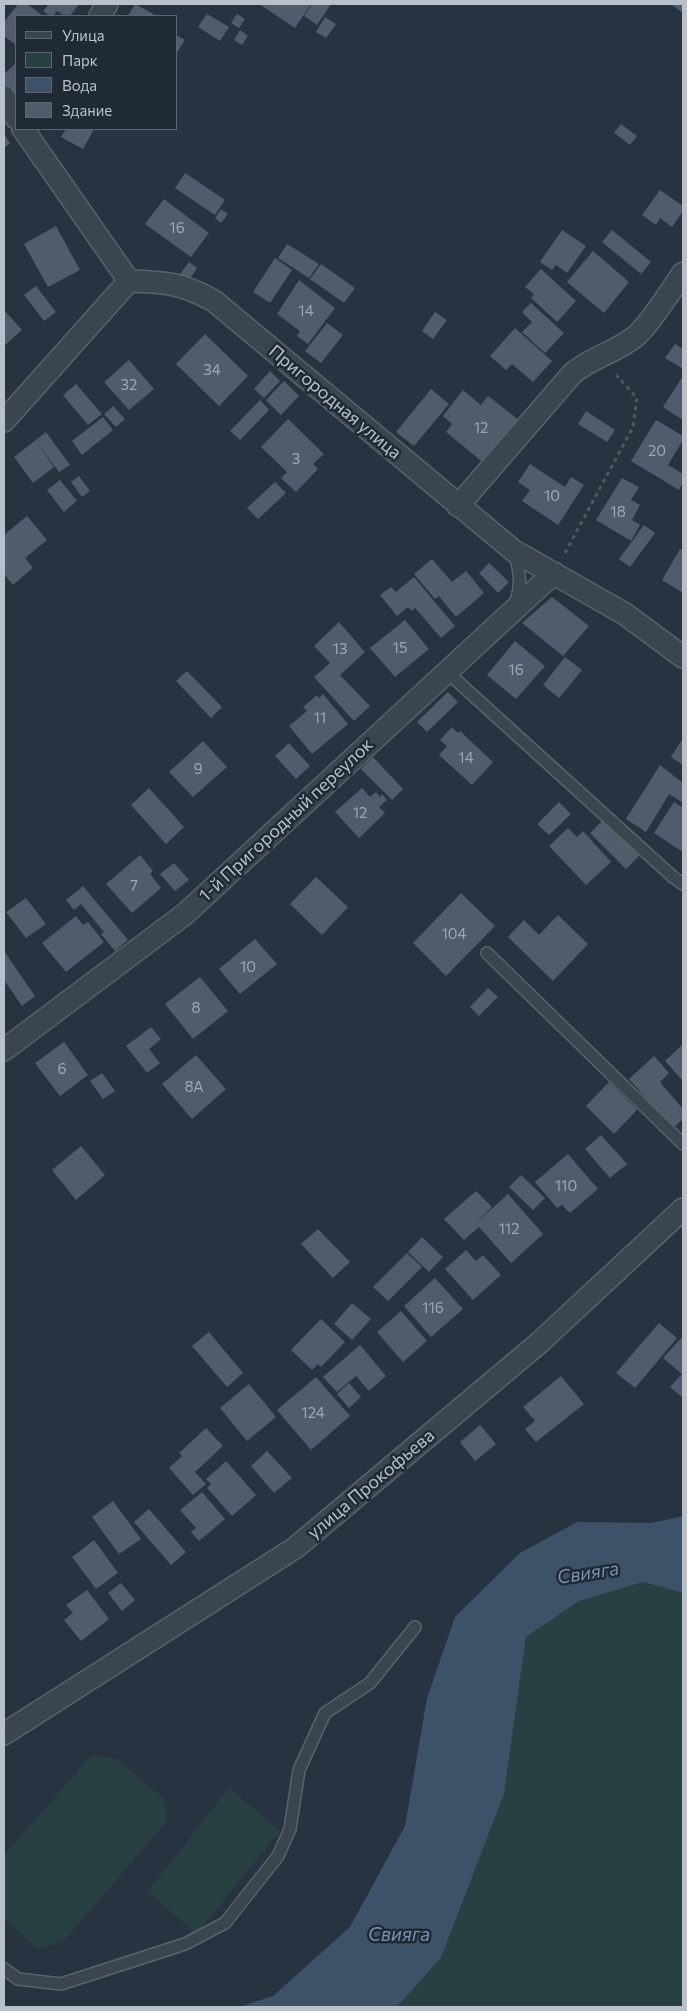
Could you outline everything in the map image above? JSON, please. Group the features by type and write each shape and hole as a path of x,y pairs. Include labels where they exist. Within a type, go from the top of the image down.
{"street":[{"path":"101,15 107,4"},
{"path":"4,97 15,116"},
{"path":"4,421 129,282 30,133"},
{"path":"458,506 572,374 582,365 606,354 637,335 683,273"},
{"name":"Пригородная улица","path":"129,282 168,282 192,288 214,301 514,551 625,614 683,657"},
{"name":"1-й Пригородный переулок","path":"4,1050 185,914 554,573"},
{"name":"улица Прокофьева","path":"4,1734 28,1721 295,1548 539,1343 683,1209"}],"lane":[{"path":"512,610 518,594 520,572 514,551"},
{"path":"446,671 683,884"},
{"path":"487,953 683,1144"},
{"path":"4,1970 18,1979 61,1984 185,1944 225,1922 278,1856 290,1829 299,1770 325,1712 370,1683 415,1627"}],"path":[{"path":"554,573 633,427 637,398 612,368 606,354"}],"green space":[{"path":"643,1582 683,1593 683,2007 397,2007 441,1958 504,1794 526,1637 579,1601"},
{"path":"92,1755 117,1759 163,1798 167,1821 63,1942 37,1949 4,1918 4,1855"},
{"path":"229,1788 280,1831 196,1934 148,1891"}],"water":[{"name":"Свияга","path":"683,1516 683,1593 643,1582 579,1601 526,1637 504,1794 441,1958 397,2007 239,2007 273,1996 350,1927 405,1826 427,1698 455,1617 520,1553 577,1522 652,1523"}],"building":[{"path":"18,4 27,4 42,15 15,15 15,44 4,36 4,22"},
{"path":"46,4 79,4 71,15 63,15 57,11 54,15 49,15 43,11 48,5"},
{"path":"135,4 155,15 129,15"},
{"path":"259,4 311,4 295,28"},
{"path":"312,4 331,4 317,25 304,16"},
{"path":"671,4 683,4 683,13"},
{"path":"207,14 229,27 220,41 198,27"},
{"path":"237,14 245,19 239,28 231,23"},
{"path":"325,17 336,24 326,38 316,32"},
{"path":"240,30 248,36 242,45 234,40"},
{"path":"178,36 185,40 178,51"},
{"path":"15,64 15,98 4,84 4,74"},
{"path":"621,124 637,136 630,145 614,133"},
{"path":"65,130 93,130 83,149 61,137"},
{"path":"4,134 10,143 4,148"},
{"path":"185,173 225,200 215,215 175,188"},
{"path":"660,190 683,206 683,211 672,227 660,218 656,225 642,215"},
{"path":"164,199 209,233 191,257 145,224"},
{"path":"221,209 228,214 221,223 215,218"},
{"path":"56,226 80,270 48,287 24,244"},
{"path":"562,230 586,246 567,273 556,265 552,270 540,262"},
{"path":"612,230 651,262 641,274 602,242"},
{"path":"287,244 319,264 309,278 278,258"},
{"path":"593,251 629,282 604,313 567,282"},
{"path":"275,258 292,270 270,303 253,292"},
{"path":"189,262 197,268 187,283 178,277"},
{"path":"321,264 355,288 344,303 310,279"},
{"path":"541,269 576,301 557,322 531,298 534,294 525,287"},
{"path":"299,280 335,308 308,344 297,336 300,331 277,314"},
{"path":"36,286 56,312 44,321 24,295"},
{"path":"531,303 564,333 545,353 522,332 532,322 522,312"},
{"path":"4,310 22,330 4,346"},
{"path":"435,312 447,320 433,339 422,331"},
{"path":"327,323 343,335 321,363 305,351"},
{"path":"515,328 552,361 533,382 512,364 506,370 490,356"},
{"path":"205,334 248,376 219,406 176,364"},
{"path":"675,344 683,349 683,369 665,358"},
{"path":"129,360 154,389 129,410 104,382"},
{"path":"270,371 280,381 264,398 254,389"},
{"path":"683,376 683,420 663,407"},
{"path":"284,381 299,396 281,415 266,400"},
{"path":"76,384 102,414 88,425 63,395"},
{"path":"431,389 449,404 414,446 396,432"},
{"path":"463,390 481,405 488,396 519,420 485,464 446,432 452,424 443,416"},
{"path":"260,400 269,410 240,440 230,431"},
{"path":"113,406 125,419 116,427 104,414"},
{"path":"586,411 615,430 607,442 578,424"},
{"path":"103,417 113,430 82,455 72,441"},
{"path":"288,419 324,454 313,464 318,469 296,492 281,478 287,472 261,447"},
{"path":"656,420 683,436 683,440 668,465 683,474 683,482 679,490 631,461"},
{"path":"46,432 70,465 59,472 37,443 54,467 33,483 14,457"},
{"path":"530,464 565,487 571,477 584,485 558,525 522,501 530,490 518,482"},
{"path":"79,476 90,491 82,497 71,482"},
{"path":"622,478 639,487 631,500 640,505 632,520 640,525 631,541 596,520"},
{"path":"60,480 77,501 64,512 47,490"},
{"path":"275,482 286,493 258,519 247,508"},
{"path":"27,516 47,540 25,558 33,568 13,585 4,574 4,535"},
{"path":"644,525 655,533 630,567 619,559"},
{"path":"680,549 683,551 683,593 662,580"},
{"path":"432,559 452,582 466,571 484,593 456,617 439,596 435,599 414,574"},
{"path":"489,563 509,582 498,593 479,573"},
{"path":"414,577 455,626 441,638 415,608 412,611 408,607 397,616 380,595 391,587 396,592"},
{"path":"552,597 589,626 563,656 522,623"},
{"path":"405,620 429,649 395,677 370,648"},
{"path":"339,622 365,652 340,675 370,706 354,721 314,677 330,663 314,646"},
{"path":"515,641 545,666 516,699 487,675"},
{"path":"565,657 582,670 559,698 543,685"},
{"path":"187,671 222,707 211,718 176,681"},
{"path":"448,692 458,702 427,732 417,722"},
{"path":"323,694 348,724 312,754 289,726 307,711 303,707 317,695 319,698"},
{"path":"452,727 458,733 460,731 493,762 472,785 439,755 447,746 440,740"},
{"path":"683,738 683,765 671,757"},
{"path":"203,741 227,767 193,797 169,772"},
{"path":"289,743 310,766 296,779 275,756"},
{"path":"373,757 403,789 392,800 361,769"},
{"path":"660,765 683,783 683,803 669,794 646,832 626,819"},
{"path":"149,788 184,827 166,844 131,805"},
{"path":"362,788 370,797 376,792 380,797 382,794 387,800 379,807 385,813 359,838 335,812"},
{"path":"559,802 571,814 549,835 537,824"},
{"path":"674,802 683,808 683,852 654,833"},
{"path":"603,820 639,856 626,869 590,833"},
{"path":"568,828 577,837 583,831 611,862 586,885 549,846"},
{"path":"140,855 153,871 150,874 161,888 132,913 106,884"},
{"path":"174,863 189,880 175,891 160,874"},
{"path":"316,877 348,907 322,935 290,904"},
{"path":"83,886 128,940 115,951 101,934 104,932 81,904 74,910 66,900"},
{"path":"461,893 495,926 446,976 413,943"},
{"path":"26,898 46,924 26,938 6,912"},
{"path":"558,915 588,944 553,981 508,937 524,920 539,935"},
{"path":"76,916 83,925 88,922 104,942 66,972 42,943"},
{"path":"255,939 277,964 240,994 219,969"},
{"path":"4,951 35,996 22,1006 4,980"},
{"path":"200,977 228,1011 193,1039 165,1004"},
{"path":"488,988 498,997 479,1016 470,1007"},
{"path":"151,1027 161,1039 149,1049 160,1063 147,1073 126,1046"},
{"path":"64,1042 88,1075 60,1096 35,1063"},
{"path":"683,1044 683,1081 665,1061"},
{"path":"196,1055 226,1089 192,1119 162,1084"},
{"path":"654,1056 669,1073 660,1082 683,1109 683,1119 673,1128 629,1079"},
{"path":"102,1073 115,1091 103,1099 90,1081"},
{"path":"609,1082 637,1110 614,1134 586,1106"},
{"path":"601,1135 627,1164 610,1178 585,1149"},
{"path":"81,1146 105,1175 76,1200 52,1170"},
{"path":"568,1154 598,1189 570,1213 562,1205 557,1208 535,1182"},
{"path":"521,1175 545,1198 533,1210 509,1187"},
{"path":"476,1191 492,1207 475,1224 508,1194 543,1234 511,1263 479,1227 464,1240 444,1219"},
{"path":"318,1229 350,1262 333,1278 301,1244"},
{"path":"422,1237 443,1257 429,1272 408,1252"},
{"path":"466,1250 476,1261 483,1255 501,1275 473,1300 445,1269"},
{"path":"407,1253 422,1267 388,1301 373,1287"},
{"path":"435,1278 463,1309 431,1337 404,1306"},
{"path":"352,1303 371,1319 352,1340 334,1324"},
{"path":"401,1311 427,1341 403,1362 377,1332"},
{"path":"321,1319 345,1342 321,1367 318,1364 312,1370 291,1350"},
{"path":"659,1323 677,1338 635,1388 616,1373"},
{"path":"209,1332 243,1373 227,1387 192,1346"},
{"path":"683,1336 683,1398 670,1387 682,1374 663,1358"},
{"path":"360,1345 386,1376 369,1391 356,1376 337,1392 323,1377"},
{"path":"561,1376 584,1404 536,1442 525,1429 535,1421 523,1407"},
{"path":"316,1377 350,1416 311,1450 277,1410"},
{"path":"349,1383 361,1397 349,1408 337,1394"},
{"path":"249,1384 276,1417 247,1441 220,1408"},
{"path":"480,1425 496,1444 475,1461 460,1442"},
{"path":"206,1428 223,1446 195,1472 206,1484 193,1495 169,1468 182,1456 179,1453"},
{"path":"267,1451 292,1478 274,1493 251,1466"},
{"path":"226,1461 256,1495 232,1516 207,1488 211,1484 206,1479"},
{"path":"202,1492 225,1519 199,1541 191,1532 196,1528 180,1510"},
{"path":"113,1501 141,1539 119,1554 92,1517"},
{"path":"149,1509 186,1552 171,1565 134,1522"},
{"path":"94,1540 118,1573 96,1589 72,1557"},
{"path":"121,1583 135,1600 122,1611 108,1593"},
{"path":"87,1590 109,1619 81,1641 64,1620 73,1613 66,1605"}]}
